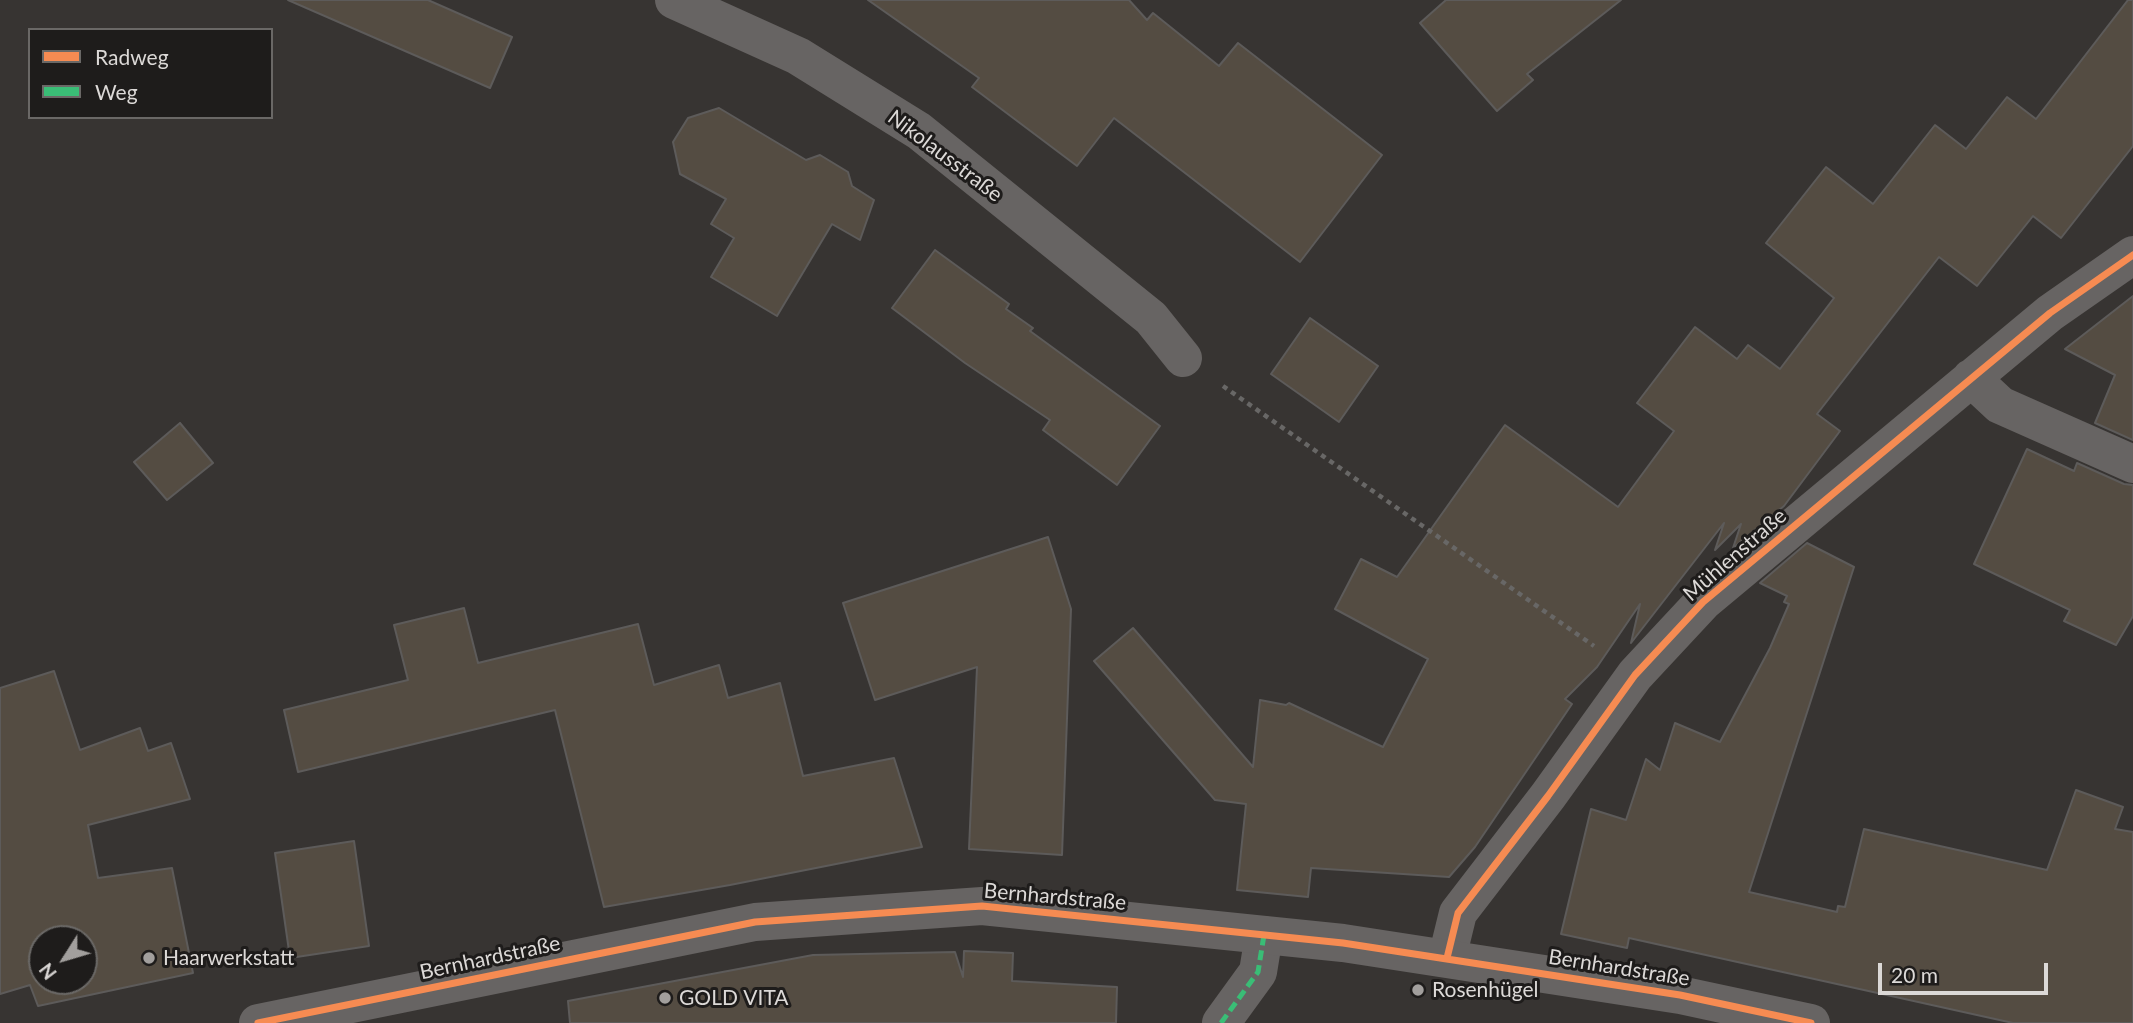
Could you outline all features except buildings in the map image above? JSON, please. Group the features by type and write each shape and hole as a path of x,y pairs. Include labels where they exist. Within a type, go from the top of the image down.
{"street":[{"name":"Nikolausstraße","path":"674,0 798,57 919,131 1151,318 1183,358"},
{"name":"Mühlenstraße","path":"1447,958 1458,914 1635,675 1703,603 2050,313 2133,255"},
{"path":"1971,378 2000,404 2133,464"},
{"name":"Bernhardstraße","path":"258,1023 755,922 982,906 1343,943 1679,995 1811,1023"},
{"path":"1222,1023 1258,972 1264,935"}],"path":[{"path":"1183,358 1635,675"}],"marked path":[{"path":"1221,1023 1258,972 1264,935"}],"cycle path":[{"path":"1447,958 1458,913 1548,796 1635,675 1703,602 2050,313 2133,255"},
{"path":"258,1023 755,922 982,906 1343,943 1680,995 1811,1023"}],"place":[{"name":"Haarwerkstatt","path":"149,958"},
{"name":"Rosenhügel","path":"1418,990"},
{"name":"GOLD VITA","path":"665,998"}]}
